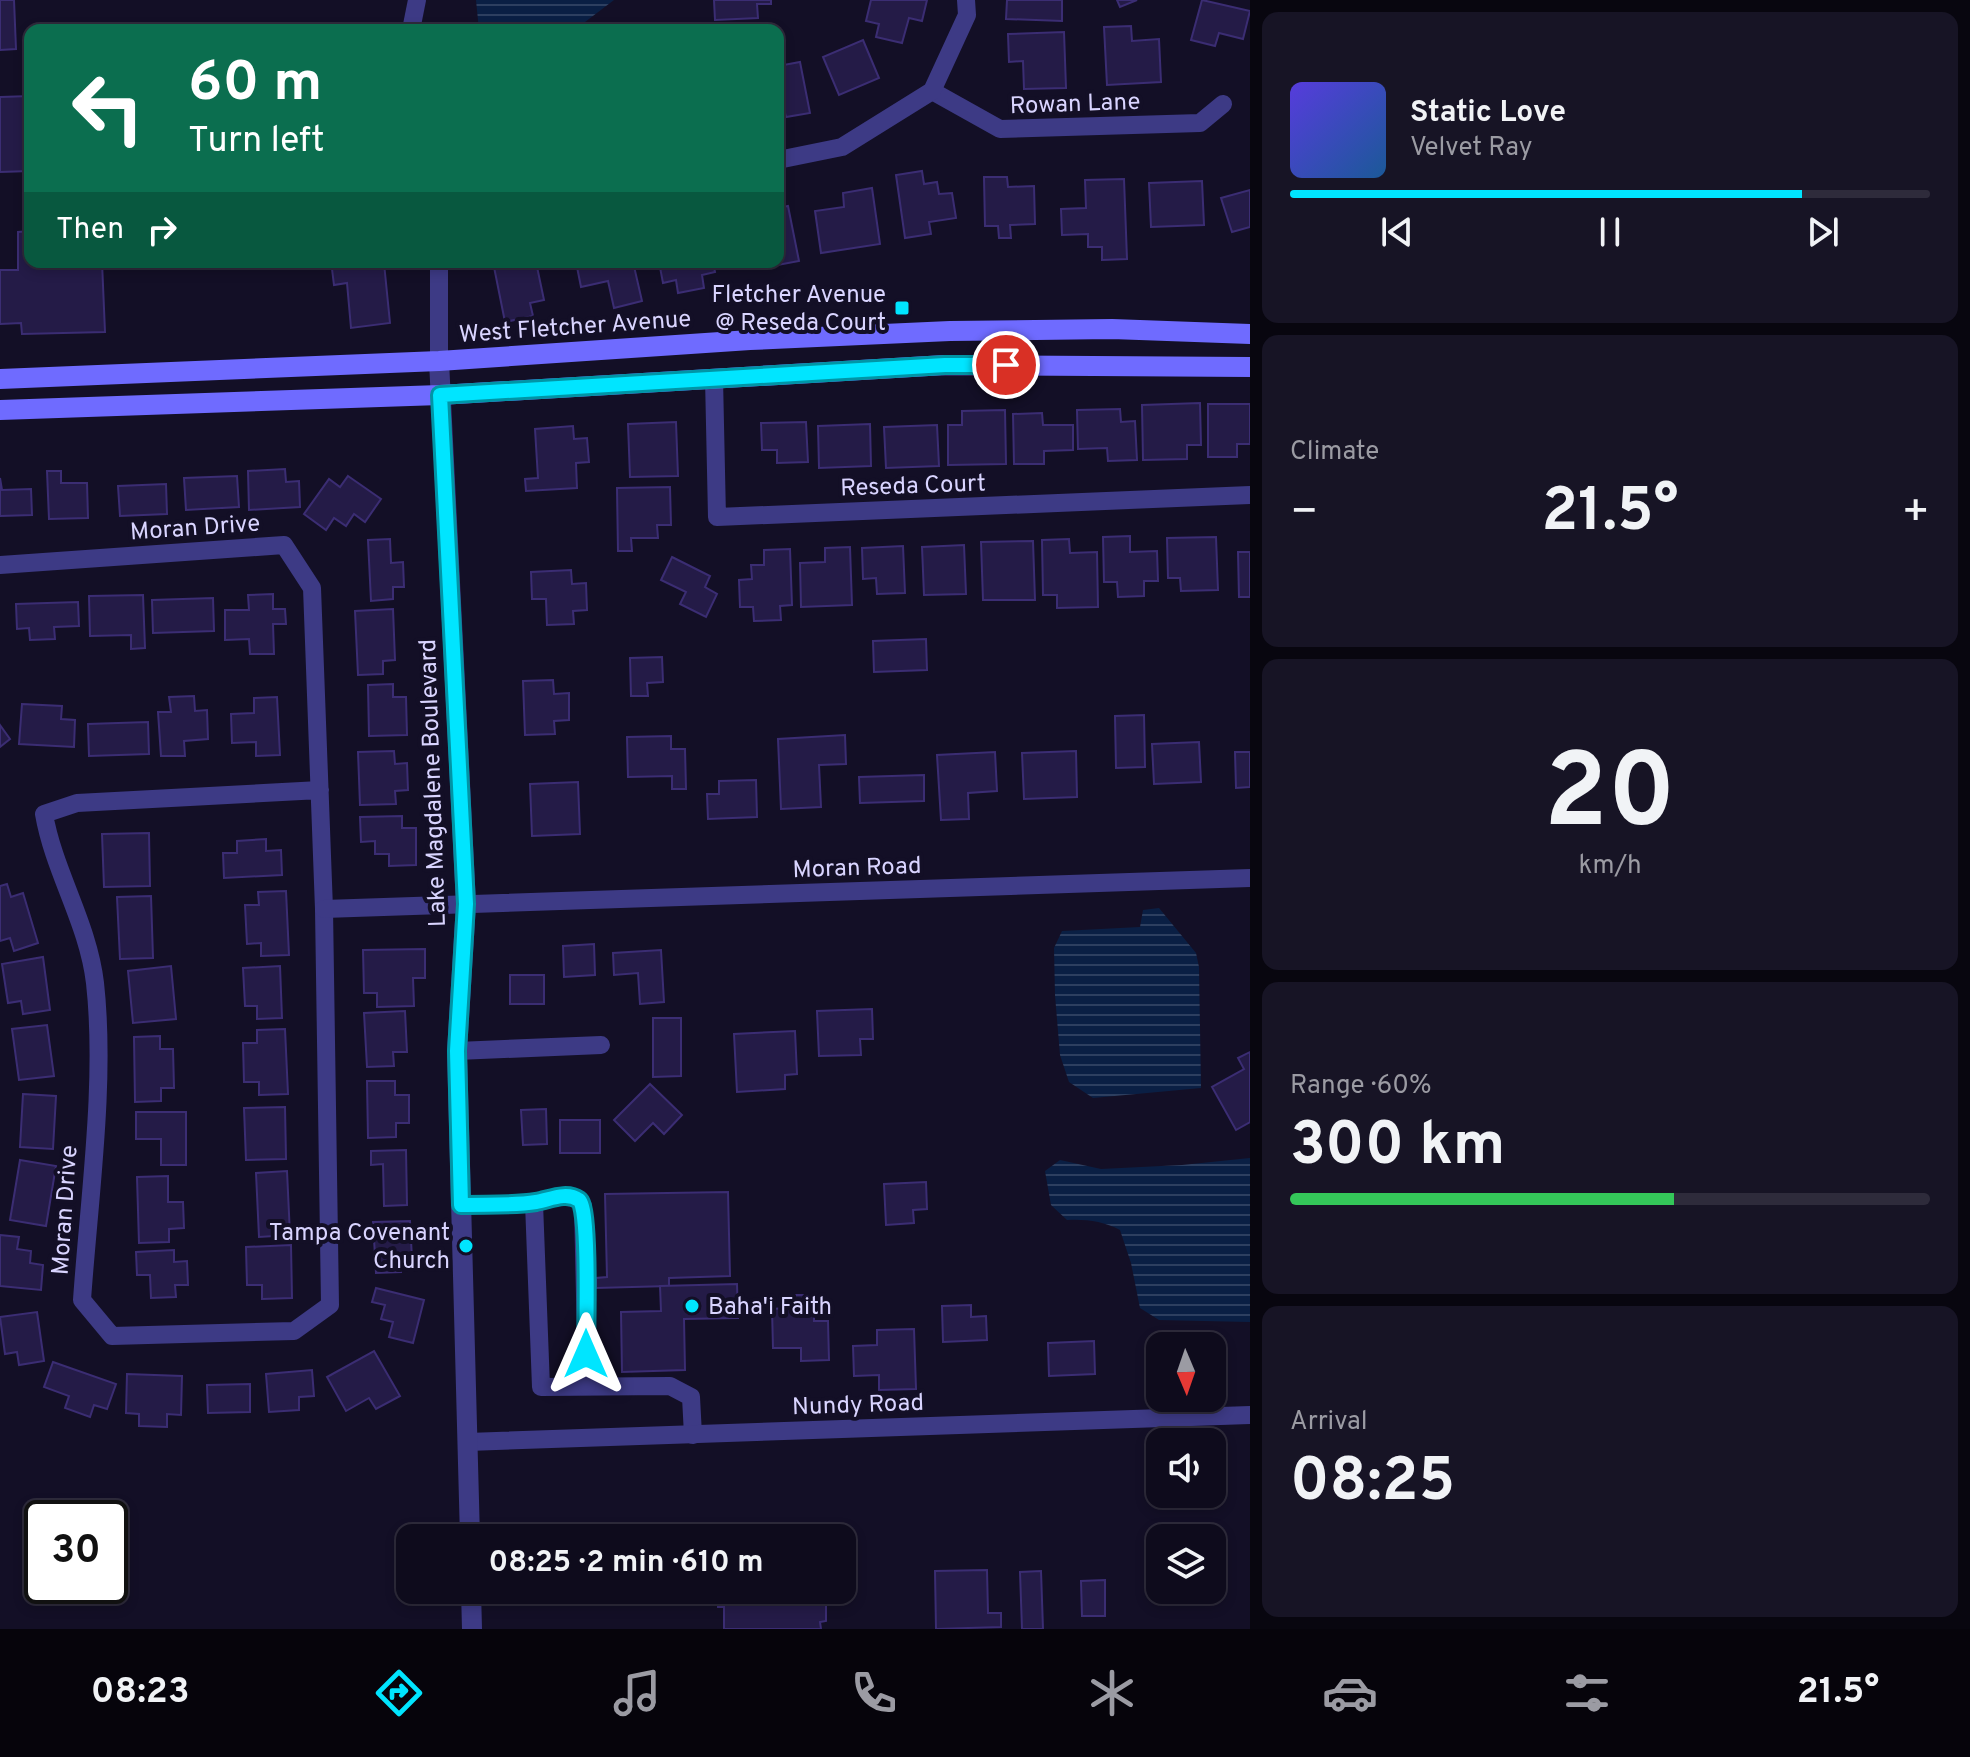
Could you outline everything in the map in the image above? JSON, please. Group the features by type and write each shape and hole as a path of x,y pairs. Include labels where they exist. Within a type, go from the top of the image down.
{"main road":[{"name":"West Fletcher Avenue","path":"0,379 439,361 750,340 950,331 1112,329 1250,334"},
{"path":"0,410 440,395 945,365 1250,367"}],"street":[{"path":"412,24 417,0"},
{"path":"784,159 842,147 932,91 967,15 966,0"},
{"name":"Rowan Lane","path":"932,91 1000,129 1200,123 1223,104"},
{"path":"439,268 439,361"},
{"name":"Lake Magdalene Boulevard","path":"439,361 466,904 457,1051 470,1524"},
{"name":"Reseda Court","path":"714,378 717,517 1250,495"},
{"name":"Moran Drive","path":"0,565 284,545 312,588 320,790 324,909 330,1305 294,1331 112,1336 82,1300 97,1078 95,981 81,922 49,843 44,814 77,803 320,790"},
{"name":"Moran Road","path":"324,909 1250,878"},
{"path":"457,1051 601,1045"},
{"path":"461,1205 534,1203 562,1196 578,1199 583,1206 587,1386"},
{"path":"534,1203 541,1387 670,1386 691,1397 693,1435"},
{"name":"Nundy Road","path":"468,1442 1250,1415"},
{"path":"471,1604 472,1629"}],"water":[{"path":"476,0 614,0 584,24 478,24"},
{"path":"1159,908 1196,953 1199,967 1201,1088 1093,1098 1069,1082 1060,1055 1054,948 1062,931 1140,927 1143,910"},
{"path":"1250,1158 1250,1322 1159,1320 1140,1308 1131,1263 1120,1230 1094,1221 1067,1220 1051,1205 1045,1171 1060,1160 1101,1169"}],"building":[{"path":"0,0 14,0 16,49 0,50"},
{"path":"714,0 771,0 771,4 757,4 758,18 715,20"},
{"path":"871,0 927,0 922,21 909,18 902,43 876,37 879,24 866,21"},
{"path":"1007,0 1062,0 1062,21 1006,19"},
{"path":"1117,0 1137,0 1120,7"},
{"path":"1202,0 1250,11 1243,39 1219,33 1215,46 1191,40"},
{"path":"1131,26 1132,41 1159,39 1161,82 1107,85 1104,27"},
{"path":"1064,32 1066,88 1024,89 1023,61 1009,62 1008,34"},
{"path":"863,40 879,78 839,95 823,57"},
{"path":"800,62 810,113 786,117 784,65"},
{"path":"24,96 24,171 0,172 0,97"},
{"path":"922,171 924,184 937,182 939,194 952,193 956,218 929,222 931,234 905,238 896,175"},
{"path":"984,177 1007,177 1008,187 1034,186 1035,224 1010,225 1011,238 999,238 998,226 985,226"},
{"path":"1124,179 1127,259 1102,260 1102,247 1088,247 1088,234 1062,235 1061,209 1086,208 1085,180"},
{"path":"1202,181 1204,225 1151,227 1149,183"},
{"path":"872,188 880,244 821,253 815,211 844,207 843,193"},
{"path":"1250,190 1250,227 1232,232 1221,198"},
{"path":"788,206 799,261 784,264 784,207"},
{"path":"18,232 24,232 24,268 102,268 105,332 22,334 21,323 0,324 0,270 18,270"},
{"path":"384,268 390,323 351,328 347,283 334,285 332,269"},
{"path":"494,268 537,268 544,300 530,303 533,316 505,322"},
{"path":"577,268 634,268 642,301 614,308 608,281 581,287"},
{"path":"660,268 714,268 715,272 702,275 704,288 678,293 676,280 663,283"},
{"path":"1200,403 1201,445 1187,445 1187,459 1143,460 1142,405"},
{"path":"1208,404 1250,404 1250,444 1237,444 1237,457 1208,457"},
{"path":"1120,409 1121,422 1135,421 1137,460 1108,461 1107,448 1078,449 1077,410"},
{"path":"1005,410 1006,464 948,465 948,425 962,425 962,411"},
{"path":"1042,413 1043,425 1073,425 1073,450 1044,451 1044,464 1014,464 1013,414"},
{"path":"676,422 678,476 630,477 628,424"},
{"path":"806,422 808,462 777,463 777,450 762,450 761,423"},
{"path":"870,424 871,466 819,468 818,426"},
{"path":"937,425 939,466 886,468 884,427"},
{"path":"573,426 574,439 587,438 589,462 576,463 577,488 526,491 525,479 538,478 535,429"},
{"path":"285,469 286,482 299,481 300,507 249,510 248,471"},
{"path":"47,471 61,471 61,483 87,483 88,518 49,519"},
{"path":"237,476 239,507 186,510 184,478"},
{"path":"348,476 381,499 365,522 354,514 346,526 334,518 326,530 304,514 329,479 340,487"},
{"path":"0,478 2,490 31,489 32,515 0,516"},
{"path":"166,484 167,514 120,516 118,486"},
{"path":"670,487 671,525 657,525 658,538 631,538 632,551 618,551 617,488"},
{"path":"1130,536 1130,552 1157,551 1158,581 1144,581 1144,596 1118,597 1117,582 1104,582 1103,537"},
{"path":"1216,537 1218,590 1181,591 1180,578 1168,578 1167,538"},
{"path":"390,539 391,563 403,562 404,587 393,587 393,599 371,601 368,540"},
{"path":"1069,539 1070,553 1097,552 1098,607 1057,608 1057,595 1043,595 1042,540"},
{"path":"1033,541 1035,600 983,600 981,542"},
{"path":"964,545 966,594 924,595 922,547"},
{"path":"903,546 905,593 877,594 876,578 863,579 862,548"},
{"path":"850,547 852,605 801,607 800,563 825,562 825,548"},
{"path":"790,549 792,605 780,606 781,620 754,621 753,607 740,607 739,580 752,579 751,565 764,565 764,550"},
{"path":"1238,552 1250,552 1250,597 1239,597"},
{"path":"672,557 710,576 705,587 717,594 706,617 680,604 686,592 661,580"},
{"path":"571,570 572,584 586,583 587,610 573,611 574,624 547,625 546,599 532,599 531,572"},
{"path":"273,594 273,609 285,609 286,624 273,624 274,654 250,654 249,639 225,640 225,610 249,610 248,595"},
{"path":"143,595 145,648 131,649 131,635 90,636 89,596"},
{"path":"213,598 214,631 153,633 152,600"},
{"path":"78,602 79,626 54,627 55,639 30,640 29,628 17,629 16,604"},
{"path":"393,609 395,660 383,661 383,674 358,675 355,611"},
{"path":"926,639 927,670 874,672 873,641"},
{"path":"662,657 663,682 647,683 648,696 631,696 630,658"},
{"path":"553,680 554,694 569,693 569,720 554,721 555,734 525,735 523,681"},
{"path":"393,684 393,697 406,697 407,735 369,736 368,685"},
{"path":"194,696 195,711 207,710 208,739 184,741 185,756 161,756 158,712 171,712 169,697"},
{"path":"277,697 280,755 256,756 256,742 232,743 231,714 254,713 254,698"},
{"path":"22,704 62,706 61,719 75,720 74,747 19,744"},
{"path":"1144,715 1145,767 1116,768 1115,716"},
{"path":"148,722 149,754 89,756 88,724"},
{"path":"0,725 10,739 0,747"},
{"path":"845,735 846,764 819,765 821,807 781,809 778,739"},
{"path":"671,736 671,749 685,749 686,789 672,789 672,776 628,777 627,737"},
{"path":"1199,742 1201,782 1154,784 1152,744"},
{"path":"394,751 395,764 407,763 408,790 395,791 396,804 360,805 358,752"},
{"path":"1076,751 1077,797 1024,799 1022,753"},
{"path":"995,752 997,791 968,793 969,819 941,820 937,755"},
{"path":"1235,752 1250,752 1250,787 1236,788"},
{"path":"924,775 924,801 860,803 859,777"},
{"path":"756,780 757,817 708,819 707,794 719,794 719,781"},
{"path":"578,782 580,834 532,836 530,784"},
{"path":"402,816 402,828 416,828 416,865 389,866 389,854 375,854 375,841 361,842 360,817"},
{"path":"149,833 150,886 104,887 102,834"},
{"path":"266,839 266,851 281,850 282,875 224,878 223,853 237,853 237,841"},
{"path":"7,884 11,897 23,893 38,943 14,951 10,938 0,941 0,886"},
{"path":"286,891 289,955 261,956 261,943 247,944 245,905 259,905 258,892"},
{"path":"151,896 153,958 120,959 117,897"},
{"path":"594,944 595,975 564,977 563,946"},
{"path":"425,949 425,978 413,978 414,1006 377,1007 377,993 364,993 363,950"},
{"path":"661,950 664,1002 640,1004 638,973 614,975 613,953"},
{"path":"43,957 50,1010 23,1014 21,1001 8,1003 2,964"},
{"path":"171,966 176,1019 133,1023 128,971"},
{"path":"280,966 282,1018 257,1019 257,1006 245,1006 243,968"},
{"path":"510,975 544,975 544,1004 510,1004"},
{"path":"872,1009 873,1039 860,1039 861,1055 819,1056 817,1011"},
{"path":"405,1011 407,1052 393,1052 394,1066 367,1067 364,1013"},
{"path":"653,1018 681,1018 681,1076 653,1077"},
{"path":"47,1025 54,1076 19,1080 12,1029"},
{"path":"285,1029 288,1094 259,1095 259,1082 244,1082 243,1043 257,1043 257,1030"},
{"path":"795,1031 797,1074 785,1075 785,1089 737,1092 734,1034"},
{"path":"160,1036 160,1049 173,1049 174,1088 161,1088 161,1101 135,1102 134,1037"},
{"path":"1250,1052 1250,1122 1236,1130 1212,1087 1244,1069 1238,1058"},
{"path":"367,1081 395,1081 395,1095 409,1095 409,1123 396,1123 396,1137 368,1138"},
{"path":"650,1084 682,1115 664,1134 653,1123 635,1141 614,1120"},
{"path":"23,1094 56,1096 53,1149 20,1147"},
{"path":"285,1107 286,1159 246,1160 244,1108"},
{"path":"546,1109 547,1144 523,1145 521,1110"},
{"path":"136,1112 186,1112 186,1165 161,1165 161,1139 136,1139"},
{"path":"560,1120 600,1120 600,1153 560,1153"},
{"path":"406,1150 407,1205 384,1206 383,1164 371,1165 371,1151"},
{"path":"20,1160 56,1166 46,1226 10,1220"},
{"path":"287,1171 290,1235 259,1237 256,1173"},
{"path":"168,1176 168,1202 183,1202 184,1228 169,1229 169,1242 139,1243 137,1177"},
{"path":"926,1182 927,1209 913,1210 914,1223 886,1225 884,1184"},
{"path":"728,1192 730,1276 669,1278 669,1286 596,1288 596,1278 607,1277 605,1194"},
{"path":"410,1221 412,1259 400,1259 401,1272 376,1273 373,1222"},
{"path":"0,1235 19,1237 17,1249 31,1251 30,1263 43,1265 41,1290 0,1286"},
{"path":"291,1245 292,1298 262,1299 262,1285 247,1285 246,1247"},
{"path":"174,1250 174,1262 187,1261 188,1285 175,1285 176,1297 151,1298 150,1275 137,1275 136,1252"},
{"path":"737,1284 738,1318 684,1319 685,1370 622,1372 621,1312 661,1311 660,1286"},
{"path":"376,1288 424,1300 413,1343 389,1337 393,1322 381,1319 385,1305 372,1302"},
{"path":"786,1295 814,1295 814,1321 828,1321 829,1360 801,1361 801,1348 773,1348 772,1309 786,1308"},
{"path":"971,1305 971,1317 986,1316 987,1340 943,1342 942,1306"},
{"path":"37,1312 44,1361 19,1365 17,1352 5,1354 0,1317"},
{"path":"914,1329 916,1389 879,1390 879,1375 854,1376 853,1346 877,1345 877,1330"},
{"path":"1094,1341 1095,1374 1049,1376 1048,1343"},
{"path":"374,1351 400,1396 376,1409 369,1398 346,1411 327,1377"},
{"path":"53,1362 116,1384 107,1409 94,1405 90,1417 65,1408 69,1396 44,1387"},
{"path":"312,1370 314,1396 299,1397 299,1410 269,1412 266,1374"},
{"path":"127,1374 182,1376 181,1415 167,1414 167,1427 139,1426 139,1414 126,1413"},
{"path":"250,1384 250,1412 208,1413 207,1385"},
{"path":"987,1570 988,1613 1001,1613 1001,1627 936,1629 935,1571"},
{"path":"1041,1571 1043,1629 1022,1629 1020,1572"},
{"path":"1105,1580 1105,1616 1082,1616 1081,1581"},
{"path":"718,1604 826,1604 826,1621 820,1622 821,1629 724,1629 724,1607 718,1607"}],"place":[{"name":"Fletcher Avenue @ Reseda Court","path":"902,308"},
{"name":"Tampa Covenant Church","path":"466,1246"},
{"name":"Baha'i Faith","path":"692,1306"}],"route":[{"path":"586,1354 586,1227 583,1206 578,1199 562,1196 534,1203 461,1205 457,1051 466,904 440,395 945,365 1006,365"}]}
